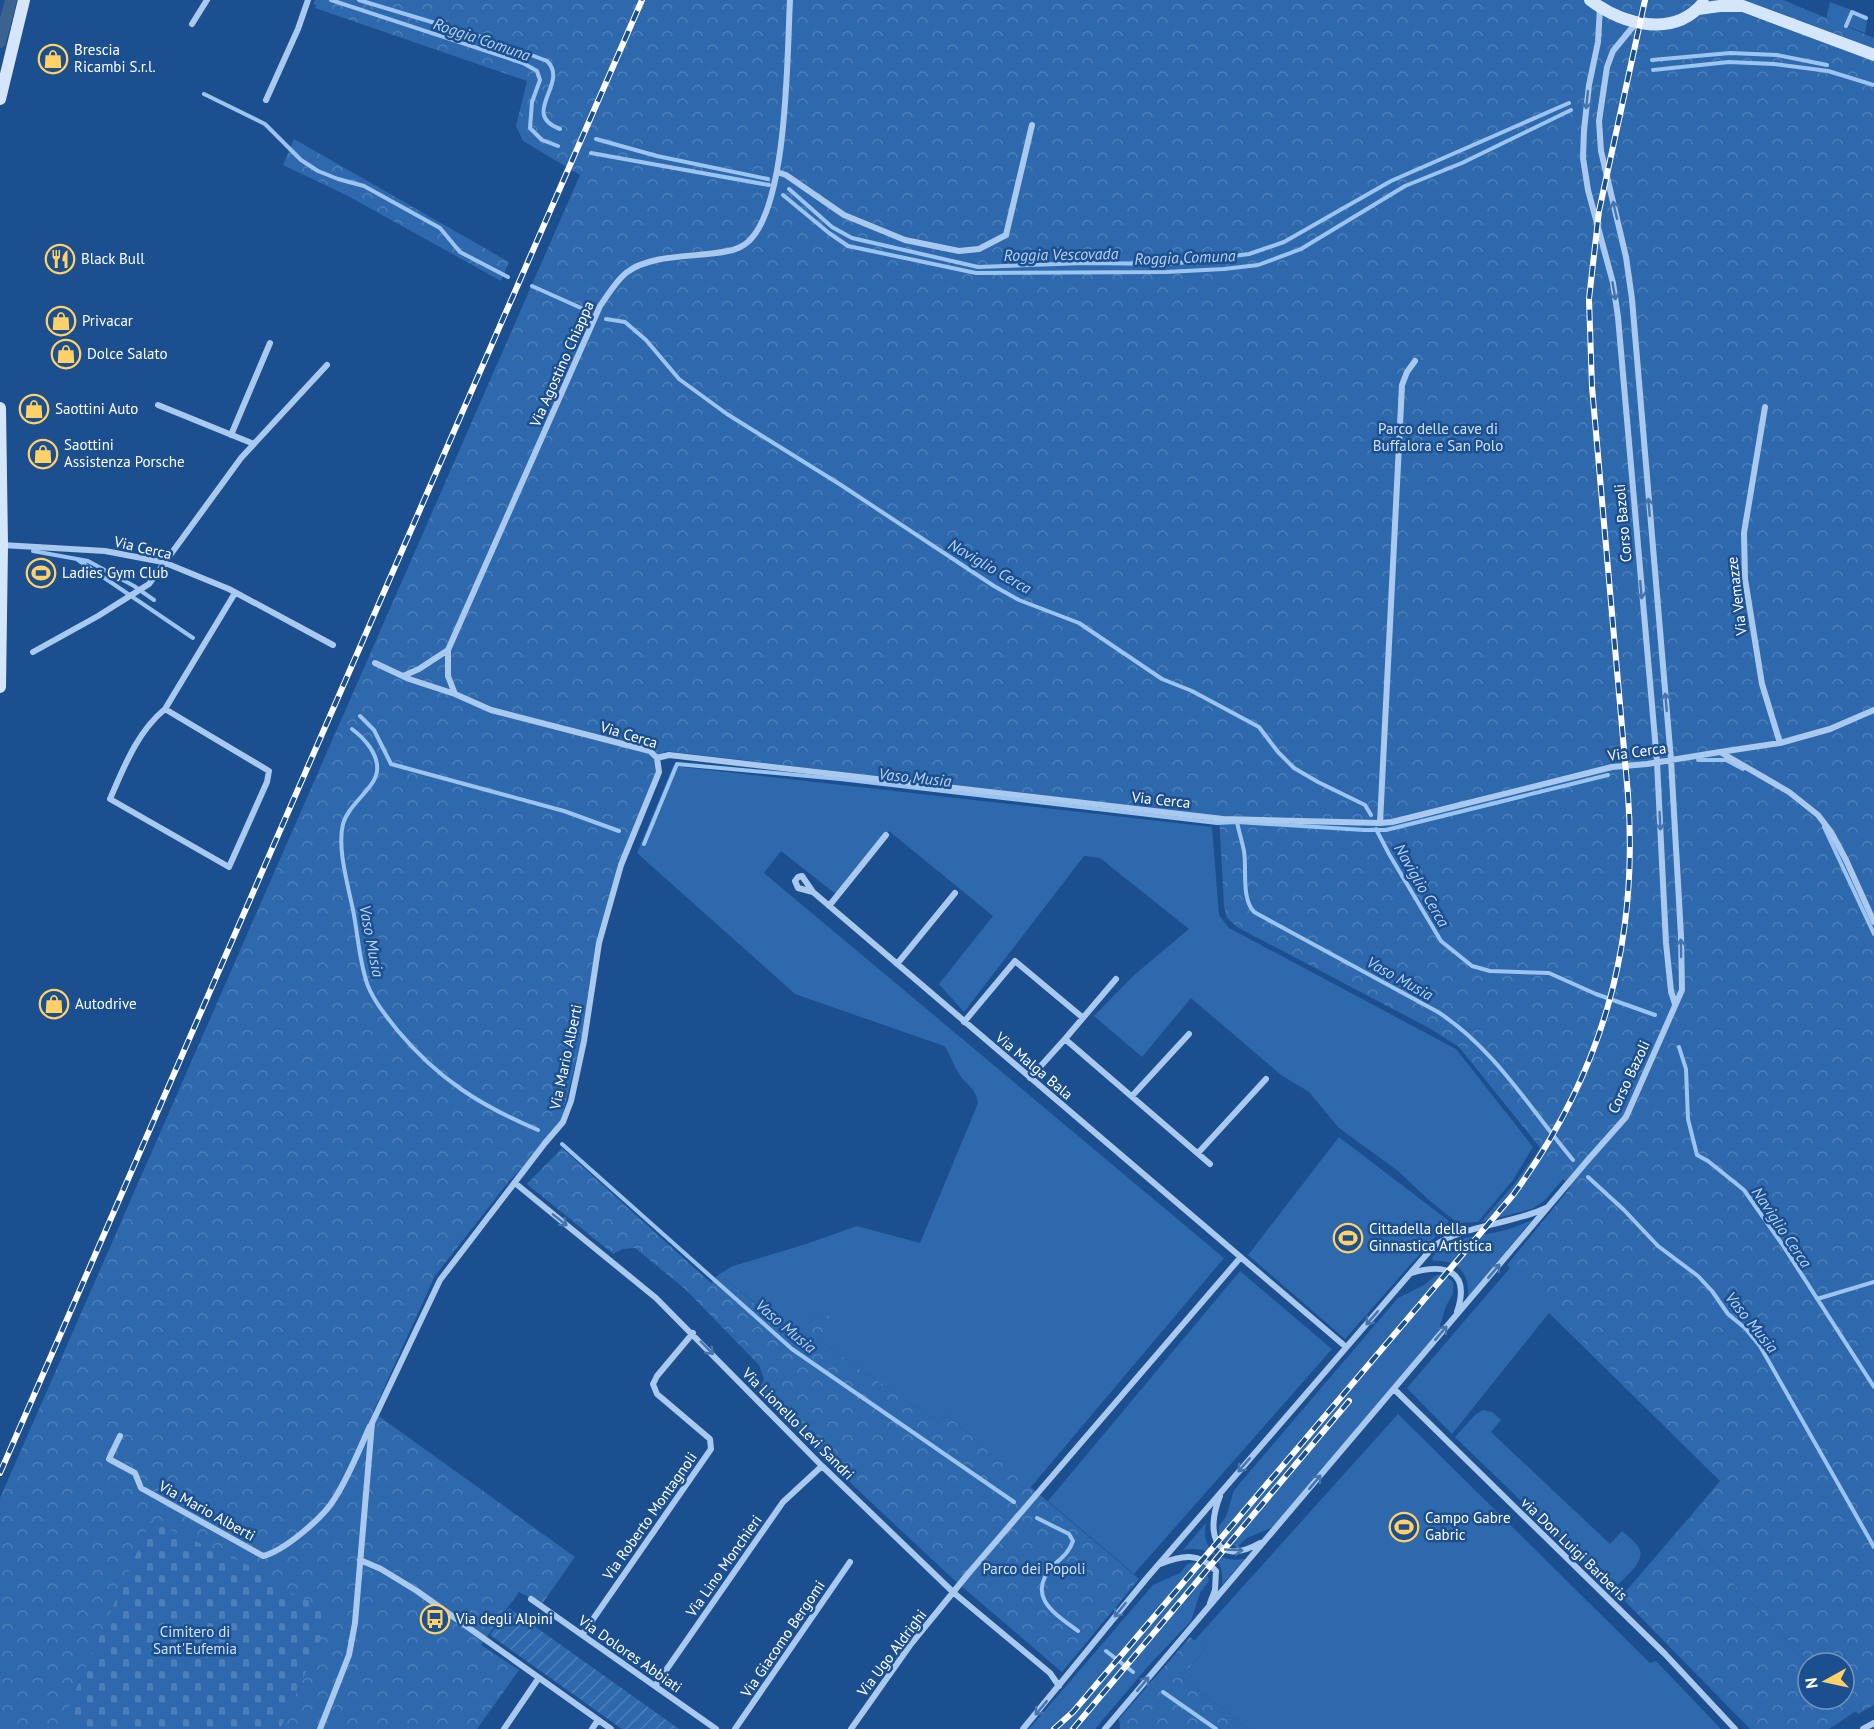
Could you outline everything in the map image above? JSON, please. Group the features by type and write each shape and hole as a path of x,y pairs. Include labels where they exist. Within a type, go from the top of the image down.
{"main road":[{"path":"0,99 24,0"},
{"path":"1595,4 1623,20 1636,23 1664,23 1688,16 1701,4 1720,6 1739,3 1874,55"},
{"path":"0,408 2,545 0,687"}],"street":[{"path":"192,24 207,0"},
{"path":"266,100 298,29 308,0"},
{"name":"Via Agostino Chiappa","path":"455,694 447,676 448,650 600,306 626,273 638,266 651,262 729,251 748,242 763,220 777,172 781,144 790,0"},
{"name":"Corso Bazoli","path":"1595,4 1598,42 1589,85 1583,158 1588,190 1613,283 1618,317 1657,762 1666,943 1671,991 1676,1005"},
{"name":"Corso Bazoli","path":"1105,1729 1626,1117 1682,990 1671,760 1632,299 1626,257 1601,151 1599,121 1607,67 1613,51 1636,23"},
{"path":"777,172 786,175 843,215 905,240 959,251 979,249 1006,235 1032,125"},
{"path":"231,435 270,343"},
{"path":"1380,823 1402,385 1415,361"},
{"path":"33,652 149,584 241,458 327,365"},
{"path":"158,405 254,444"},
{"name":"Via Vemazze","path":"1764,407 1744,533 1745,579 1762,684 1780,743"},
{"name":"Via Cerca","path":"2,545 105,551 163,562 235,593 333,645"},
{"path":"165,709 269,771 267,782 229,867 110,799 132,750 155,717 165,709 235,593"},
{"path":"402,676 426,665 448,650"},
{"name":"Via Cerca","path":"375,663 402,676 455,694 491,710 650,751 657,758 669,755 1222,819 1392,822 1612,767 1720,752"},
{"path":"1720,752 1780,743 1830,729 1874,710"},
{"path":"1720,752 1789,792 1818,815 1831,832 1846,860 1874,922"},
{"name":"Via Mario Alberti","path":"120,1436 109,1459 135,1473 141,1488 263,1556 273,1554 303,1532 334,1500 440,1280 563,1122 571,1101 584,1041 599,943 621,866 659,772 657,758"},
{"path":"829,906 886,835"},
{"name":"Via Malga Bala","path":"813,892 1346,1347"},
{"path":"897,964 955,893"},
{"path":"964,1022 1015,961 1082,1017"},
{"path":"1030,1078 1116,979"},
{"path":"1132,1096 1189,1034"},
{"path":"1065,1039 1210,1164"},
{"path":"1198,1153 1266,1079"},
{"name":"Via Lionello Levi Sandri","path":"515,1183 656,1298 822,1466 954,1593 1050,1673 1059,1686"},
{"path":"1023,1729 1157,1565 1433,1247 1445,1239 1531,1215 1548,1207"},
{"name":"Via Ugo Aldrighi","path":"852,1729 911,1644 1240,1258"},
{"path":"1410,1274 1436,1267 1452,1272 1461,1290 1461,1301 1456,1315"},
{"name":"Via Roberto Montagnoli","path":"582,1635 711,1449 710,1439 657,1394 653,1384 693,1333"},
{"name":"via Don Luigi Barberis","path":"1394,1389 1656,1646 1735,1729"},
{"name":"Via Mario Alberti","path":"320,1729 349,1655 355,1623 372,1423"},
{"name":"Via Lino Monchieri","path":"655,1686 783,1502 822,1466"},
{"path":"1222,1490 1213,1521 1214,1538 1219,1547 1235,1552 1248,1550 1265,1541"},
{"path":"1157,1565 1186,1557 1197,1557 1207,1562 1216,1571 1216,1581 1209,1607"},
{"path":"360,1560 381,1569 417,1591 611,1729"},
{"name":"Via Giacomo Bergomi","path":"735,1729 850,1562"},
{"name":"Via Dolores Abbiati","path":"531,1599 716,1729"},
{"path":"504,1729 538,1679"},
{"path":"592,1729 598,1720"},
{"path":"1863,1729 1874,1723"}],"green space":[{"name":"Parco delle cave di Buffalora e San Polo","path":"315,0 1783,0 1874,38 1874,1705 1858,1714 1855,1711 1856,1651 1799,1651 1684,1527 1722,1480 1507,1265 1570,1188 1459,1047 1429,1028 1237,927 1227,918 1224,906 1219,816 665,751 621,861 598,940 581,1041 561,1121 546,1144 510,1180 435,1276 373,1412 575,1557 542,1604 519,1592 481,1645 519,1670 477,1729 0,1729 0,1498 580,175 523,141 516,126 527,81 315,8 316,5 313,4"},
{"path":"1830,2 1868,16 1865,33 1844,25 1841,31 1827,22"},
{"path":"294,139 509,262 501,281 348,196 283,165"},
{"path":"673,766 1212,827 1219,915 1229,928 1456,1049 1533,1147 1513,1180 1478,1222 1458,1223 1398,1171 1339,1128 1309,1092 1281,1075 1191,998 1142,1057 1094,1016 1133,976 1189,929 1100,858 1084,856 964,1012 939,984 993,916 889,831 837,895 781,851 764,873 1224,1258 1030,1488 947,1415 939,1423 821,1342 820,1311 798,1338 719,1274 733,1266 857,1226 920,1243 978,1103 975,1093 956,1069 944,1046 795,994 637,853"},
{"path":"1622,1112 1544,1201 1532,1209 1481,1222 1515,1183 1550,1134"},
{"name":"Cittadella della Ginnastica Artistica","path":"1339,1137 1449,1221 1345,1339 1248,1255"},
{"name":"Parco dei Popoli","path":"562,1148 711,1283 719,1274 797,1338 821,1310 835,1321 821,1342 939,1423 947,1415 1139,1579 1062,1672 952,1578 826,1460 759,1390 764,1379 759,1365 685,1289 635,1248 623,1249 613,1254 527,1184"},
{"path":"1575,1192 1846,1651 1796,1651 1681,1527 1720,1481 1549,1313 1452,1434 1407,1388"},
{"path":"1532,1220 1468,1297 1467,1281 1460,1269 1449,1262 1433,1261 1432,1258 1439,1251 1454,1241 1505,1230"},
{"path":"1240,1271 1332,1349 1134,1574 1048,1501"},
{"path":"1444,1274 1453,1282 1453,1294 1446,1306 1438,1332 1273,1527 1247,1538 1239,1545 1223,1542 1219,1537 1219,1526 1226,1517 1234,1490 1398,1298 1424,1285 1435,1276"},
{"path":"1483,1410 1492,1412 1501,1420 1491,1432 1610,1544 1622,1531 1638,1546 1641,1553 1636,1565 1613,1590 1455,1437 1475,1415"},
{"name":"Campo Gabre Gabric","path":"1398,1414 1650,1663 1656,1661 1721,1729 1249,1729 1181,1677 1205,1649 1194,1641"},
{"name":"Cimitero di Sant'Eufemia","path":"151,1521 261,1571 263,1584 268,1582 333,1612 280,1729 86,1729 64,1717"},
{"path":"1206,1523 1206,1541 1214,1553 1228,1559 1245,1559 1222,1585 1221,1567 1213,1556 1200,1550 1183,1550"},
{"path":"1681,1527 1796,1651 1796,1711 1851,1711 1853,1713 1829,1729 1750,1729 1621,1597"},
{"path":"1198,1562 1206,1566 1209,1581 1200,1593 1191,1621 1150,1664 1095,1729 1029,1729 1153,1585 1180,1573 1187,1564"},
{"path":"509,1608 679,1729 622,1729 490,1635"},
{"path":"1190,1637 1205,1649 1181,1677 1249,1729 1120,1729 1119,1719"},
{"path":"1856,1668 1874,1699 1856,1711"}],"waterway":[{"path":"0,42 11,0"},
{"name":"Roggia Comuna","path":"331,0 523,63 537,71 540,80 532,102 530,128 542,140 558,146"},
{"name":"Roggia Vescovada","path":"359,0 488,39 547,61 552,70 553,79 544,107 544,115 549,123 560,129"},
{"name":"Roggia Vescovada","path":"1846,26 1852,12 1866,18"},
{"path":"0,32 1,36"},
{"name":"Roggia Vescovada","path":"1652,60 1730,53 1777,55 1827,65"},
{"name":"Roggia Comuna","path":"1653,70 1729,62 1774,64 1828,71 1874,85"},
{"name":"Naviglio Cerca","path":"204,94 265,124 301,160 318,171 364,186 440,228 460,252 508,277"},
{"name":"Roggia Vescovada","path":"789,189 832,227 852,238 978,267 1085,263 1171,264 1249,254 1284,242 1391,181 1569,103"},
{"name":"Roggia Comuna","path":"783,195 848,246 976,273 1166,272 1224,269 1258,265 1301,249 1405,186 1462,163 1571,110"},
{"name":"Roggia Vescovada","path":"596,139 657,156 768,179"},
{"name":"Roggia Comuna","path":"591,153 769,185"},
{"name":"Naviglio Cerca","path":"532,286 590,312"},
{"name":"Naviglio Cerca","path":"606,319 625,322 646,340 679,379 727,414 841,485 994,586 1019,600 1079,623 1162,679 1192,691 1259,727 1294,768 1365,805 1371,815"},
{"name":"Vaso Musia","path":"33,551 88,561 134,586 154,600"},
{"name":"Vaso Musia","path":"78,560 193,638"},
{"name":"Vaso Musia","path":"360,716 374,730 391,764 564,811 619,831"},
{"name":"Vaso Musia","path":"352,729 370,747 377,765 372,784 346,816 341,844 361,958 371,992 398,1031 445,1077 479,1101 538,1130"},
{"name":"Vaso Musia","path":"1698,760 1726,760 1743,769"},
{"name":"Vaso Musia","path":"644,844 677,764 840,779 1217,823 1237,822 1245,858 1247,899 1254,912 1438,1012 1458,1027 1511,1081 1573,1160"},
{"name":"Vaso Musia","path":"1237,822 1386,830 1608,775"},
{"name":"Vaso Musia","path":"1824,827 1874,934"},
{"name":"Naviglio Cerca","path":"1376,829 1441,941 1472,966 1490,971 1549,973 1596,994 1655,1015"},
{"name":"Naviglio Cerca","path":"1679,1047 1686,1069 1688,1119 1697,1155 1744,1190 1782,1244 1874,1387"},
{"name":"Vaso Musia","path":"562,1144 792,1349 1014,1502"},
{"name":"Vaso Musia","path":"1588,1177 1658,1246 1698,1276 1728,1314 1745,1328 1760,1346 1874,1547"},
{"name":"Vaso Musia","path":"1817,1299 1874,1282"},
{"name":"Vaso Musia","path":"1037,1518 1069,1534 1073,1541 1067,1552 1045,1577 1042,1586 1046,1603 1060,1618 1078,1631"},
{"name":"Vaso Musia","path":"1106,1651 1133,1672"},
{"name":"Vaso Musia","path":"1163,1692 1216,1729"}],"railway":[{"path":"0,1473 642,0"},
{"path":"1054,1729 1073,1712 1513,1195 1544,1149 1570,1102 1591,1055 1608,1005 1620,955 1627,903 1630,850 1628,795 1592,387 1589,299 1599,211 1645,0"},
{"path":"1073,1729 1349,1401"}],"place":[{"name":"Brescia Ricambi S.r.l.","path":"53,59"},
{"name":"Black Bull","path":"60,259"},
{"name":"Privacar","path":"61,321"},
{"name":"Dolce Salato","path":"66,354"},
{"name":"Saottini Auto","path":"34,409"},
{"name":"Saottini Assistenza Porsche","path":"43,454"},
{"name":"Ladies Gym Club","path":"41,573"},
{"name":"Autodrive","path":"54,1004"},
{"name":"Cittadella della Ginnastica Artistica","path":"1348,1238"},
{"name":"Campo Gabre Gabric","path":"1404,1527"},
{"name":"Via degli Alpini","path":"435,1619"}]}
